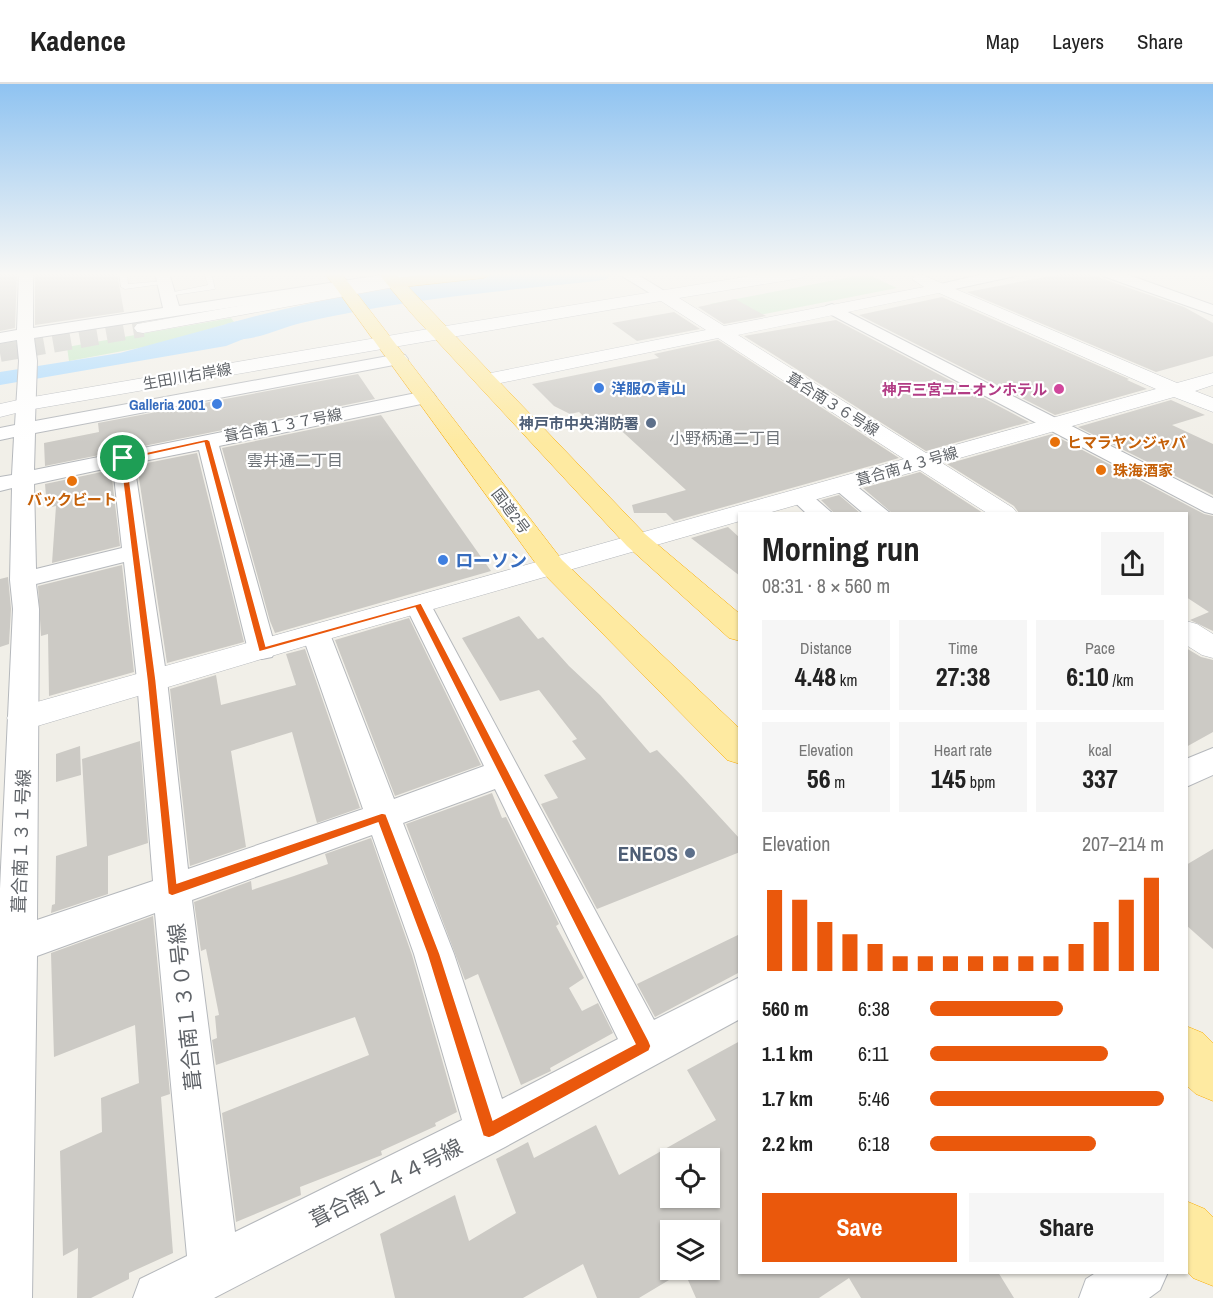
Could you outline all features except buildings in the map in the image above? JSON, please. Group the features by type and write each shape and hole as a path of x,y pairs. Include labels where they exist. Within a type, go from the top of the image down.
{"highway":[{"name":"国道2号","path":"376,330 552,566 738,749"},
{"path":"437,330 636,540 738,629"},
{"path":"1188,1052 1213,1077"}],"street":[{"name":"葺合南１３１号線","path":"6,1298 18,945 12,721 15,583 12,481 15,402 26,330"},
{"path":"0,338 54,330"},
{"name":"生田川右岸線","path":"15,402 245,366 382,338 405,330"},
{"name":"葺合南３６号線","path":"716,330 1002,512"},
{"path":"486,380 736,330"},
{"path":"872,330 1213,507"},
{"path":"1037,330 1213,406"},
{"path":"15,402 229,391 382,338"},
{"name":"生田川右岸線","path":"15,402 382,338"},
{"path":"229,391 245,366"},
{"name":"葺合南４３号線","path":"743,512 1213,379"},
{"name":"葺合南１３７号線","path":"12,481 426,397"},
{"path":"207,441 262,650"},
{"name":"葺合南１３０号線","path":"123,458 152,680 172,890 214,1270"},
{"path":"841,485 877,512"},
{"path":"800,497 819,512"},
{"name":"葺合南４３号線","path":"12,721 636,540 738,513"},
{"path":"15,583 136,552"},
{"path":"418,605 644,1046"},
{"path":"1188,632 1213,648"},
{"path":"316,634 434,954 489,1131"},
{"path":"1188,773 1213,760"},
{"path":"18,945 504,772"},
{"name":"葺合南１４４号線","path":"159,1298 489,1131 644,1046 738,998"},
{"path":"1105,1298 1139,1274"}],"green space":[{"path":"165,330 208,330 155,345 69,361 67,347"}],"water":[{"path":"206,330 267,330 226,346 0,385 0,372 120,353"}],"waterway":[{"path":"237,331 242,330"}],"tunnel":[{"path":"0,353 134,330"}],"place":[{"name":"洋服の青山","path":"599,388"},
{"name":"神戸三宮ユニオンホテル","path":"1059,389"},
{"name":"Galleria 2001","path":"217,404"},
{"name":"神戸市中央消防署","path":"651,423"},
{"name":"ヒマラヤンジャバ","path":"1055,442"},
{"name":"珠海酒家","path":"1101,470"},
{"name":"バックビート","path":"72,481"},
{"name":"ローソン","path":"443,560"},
{"name":"ENEOS","path":"690,853"}],"district":[{"name":"小野柄通二丁目","path":"725,438"},
{"name":"雲井通二丁目","path":"295,460"}],"route":[{"path":"207,441 262,650 418,605 644,1046 489,1131 434,954 382,817 172,890 152,680 123,458 207,441"}]}
